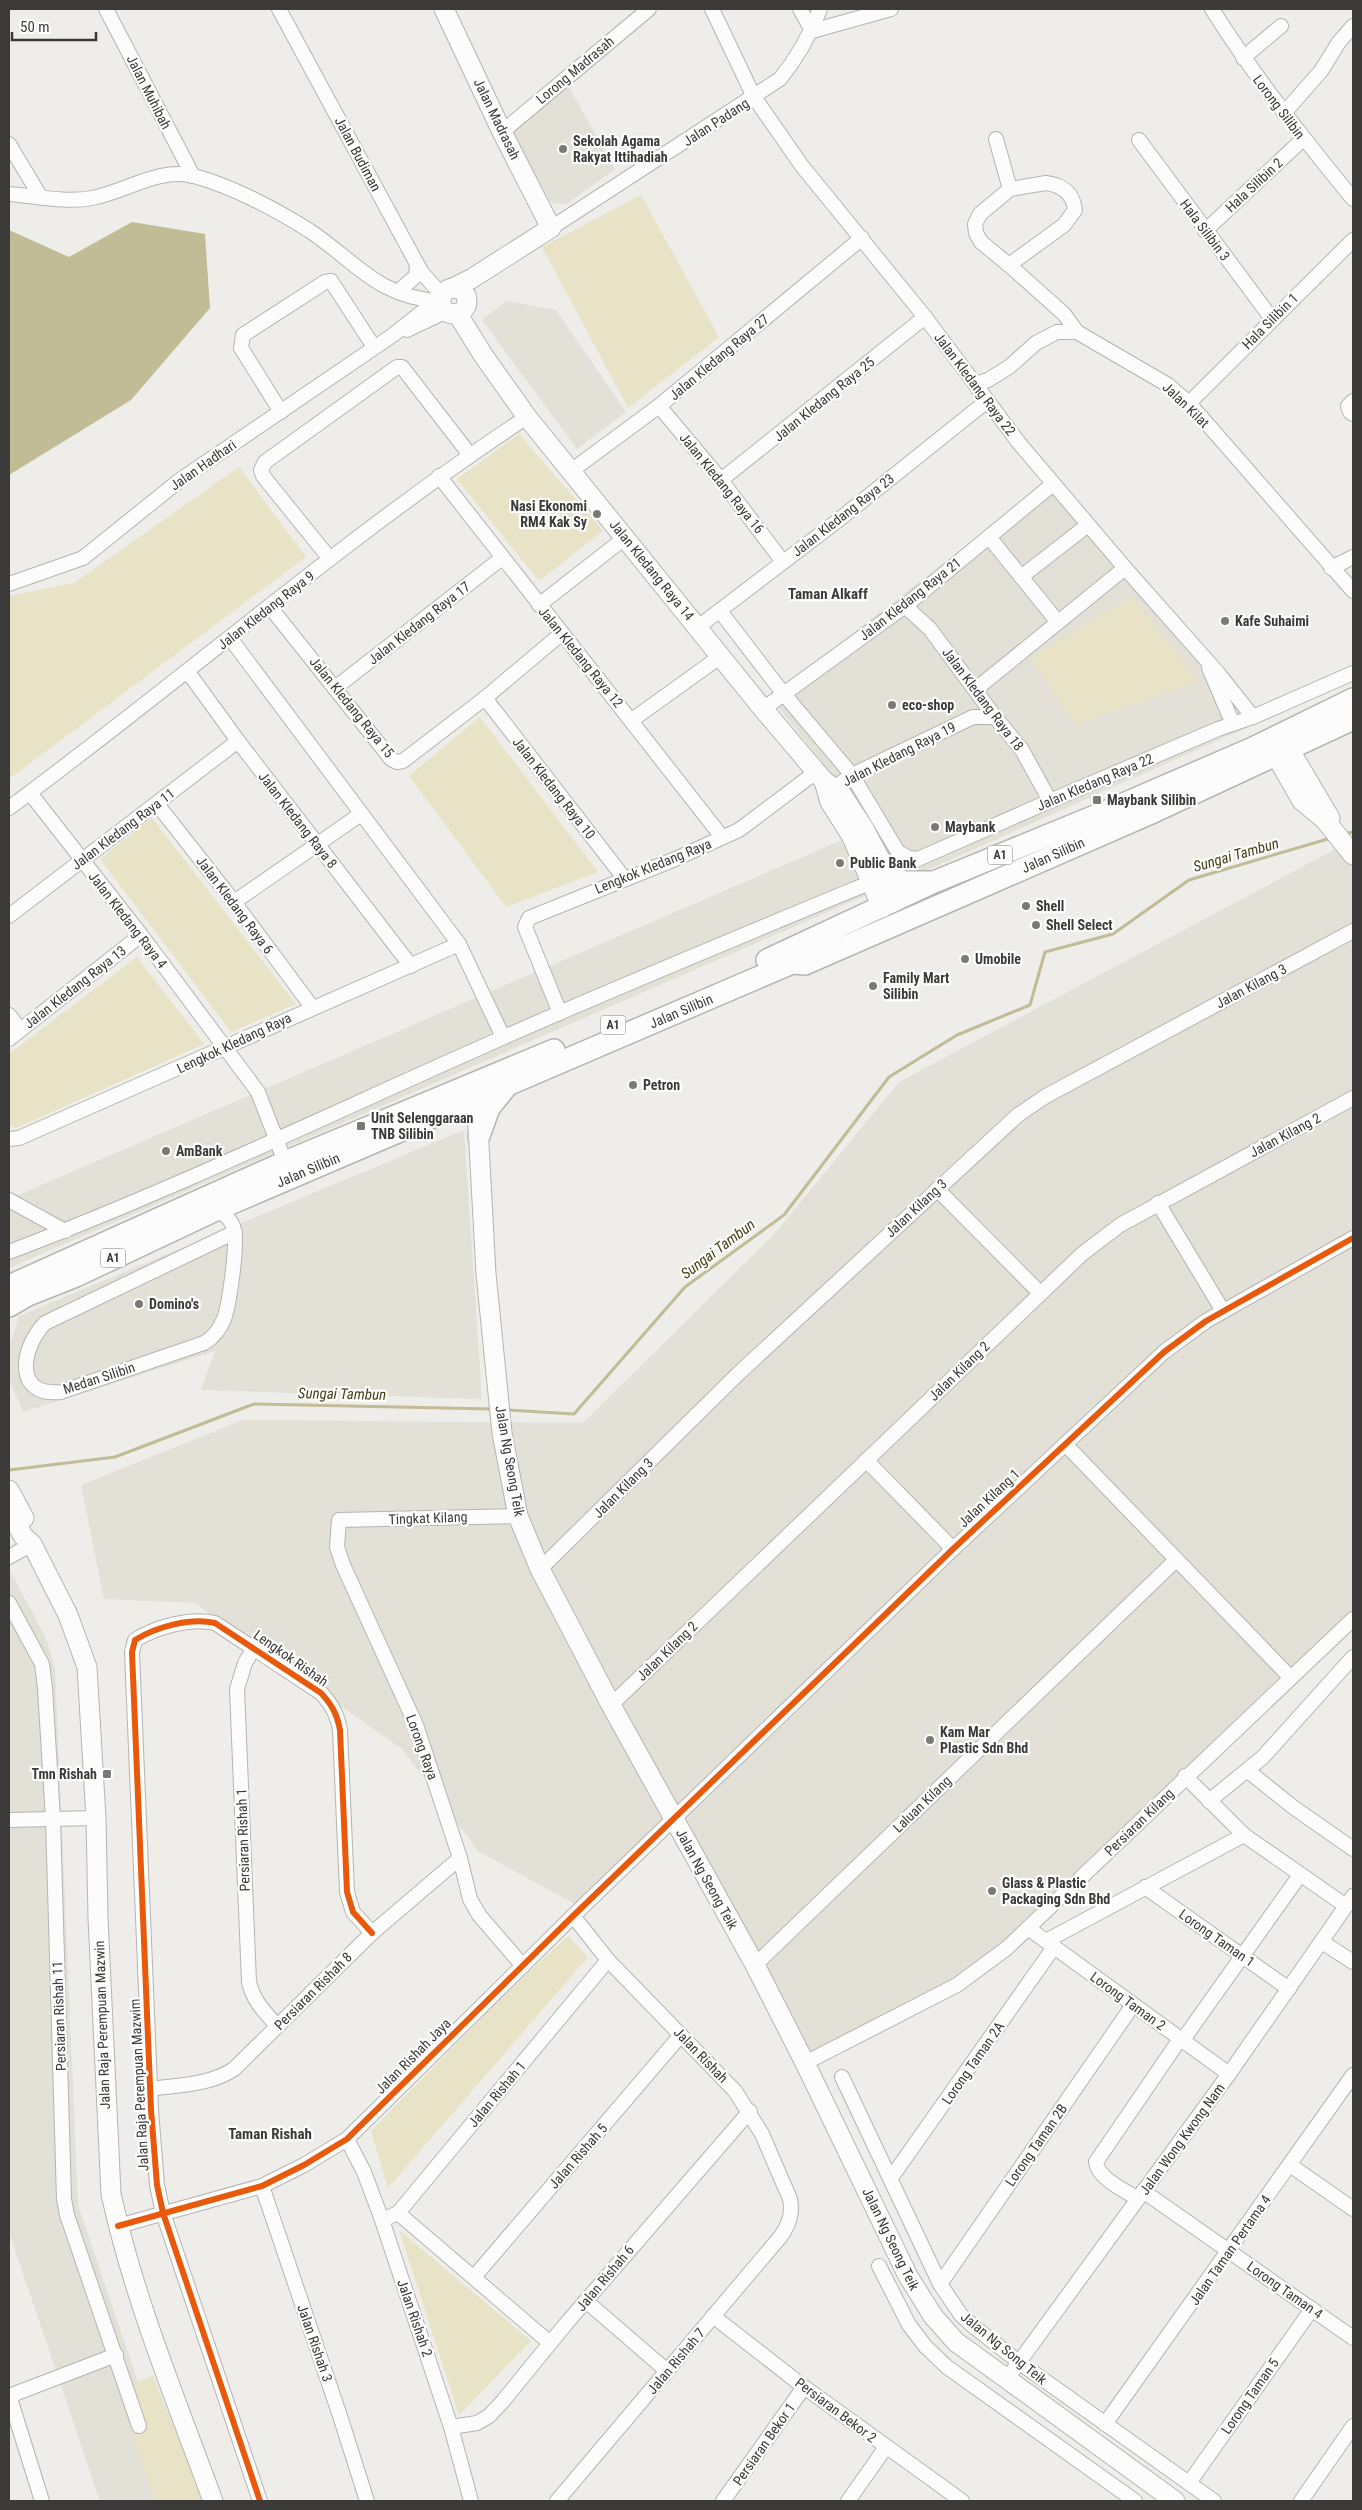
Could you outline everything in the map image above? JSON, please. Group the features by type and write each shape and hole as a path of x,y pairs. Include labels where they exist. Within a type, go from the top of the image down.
{"main road":[{"name":"Jalan Madrasah","path":"444,9 502,132 551,228"},
{"name":"Jalan Padang","path":"452,301 507,256 551,228"},
{"name":"Jalan Kledang Raya 14","path":"452,301 469,318 481,341 483,355 527,417 626,537 763,709 863,827 884,868 889,908"},
{"name":"Jalan Silibin","path":"472,1101 792,963 806,964 1032,864 1280,748 1353,700"},
{"name":"Jalan Silibin","path":"9,1306 28,1295 230,1213 315,1167 444,1104 889,908 934,882 1107,811 1280,748 1353,719"},
{"path":"1280,748 1302,801 1327,818 1353,846"},
{"path":"1327,818 1353,855"},
{"path":"792,963 800,956 889,908 985,875 1032,864"},
{"path":"884,868 893,877 904,882 934,882"},
{"path":"479,1136 489,1108 508,1085"},
{"path":"472,1101 468,1095 462,1092 444,1104 453,1114 464,1118 479,1136"},
{"name":"Jalan Ng Seong Teik","path":"472,1101 479,1136 486,1274 502,1433 518,1516 540,1569 611,1705 755,1966 805,2063 920,2298 956,2342 1175,2501"},
{"name":"Jalan Silibin","path":"9,1286 285,1162 444,1104"},
{"path":"194,1203 206,1204 230,1213 244,1192 278,1178 284,1170 285,1162 298,1169 315,1167"},
{"name":"Jalan Raja Perempuan Mazwin","path":"9,1490 32,1532 32,1544"},
{"name":"Jalan Raja Perempuan Mazwin","path":"9,1509 23,1536 32,1544 68,1615 87,1668 96,1818 106,2127 111,2194 118,2226 150,2333 213,2501"}],"street":[{"name":"Jalan Muhibah","path":"106,9 193,176"},
{"name":"Jalan Budiman","path":"279,9 417,264 452,301"},
{"name":"Lorong Madrasah","path":"502,132 634,14 649,9"},
{"name":"Jalan Kledang Raya 22","path":"712,9 754,97 802,166 925,317 987,401 1053,484 1207,663 1218,673 1253,717"},
{"path":"800,9 812,31 891,9"},
{"name":"Jalan Padang","path":"551,228 780,79 797,59 812,31 820,9"},
{"name":"Lorong Silibin","path":"1212,9 1243,58 1304,139 1353,199"},
{"path":"1243,58 1281,26"},
{"path":"1284,113 1321,71 1339,42 1353,26"},
{"path":"996,138 1010,189"},
{"name":"Hala Silibin 2","path":"1206,231 1304,139"},
{"name":"Hala Silibin 3","path":"1139,140 1272,319"},
{"path":"9,144 40,196"},
{"path":"9,194 71,200 92,198 153,178 174,174 193,176 269,207 311,232 379,285 452,301"},
{"path":"1009,264 1064,225 1075,210 1074,201 1070,194 1054,184 1046,183 1010,189 980,214 975,224 976,233 982,242 1064,314 1077,332"},
{"name":"Jalan Kledang Raya 27","path":"571,471 659,406 862,238"},
{"name":"Hala Silibin 1","path":"1188,404 1353,240"},
{"path":"402,291 416,276 417,264"},
{"path":"281,412 241,348 243,335 325,282 331,281 374,347"},
{"path":"396,332 405,310 402,291"},
{"name":"Jalan Hadhari","path":"9,584 83,558 180,480 396,332 452,301"},
{"name":"Jalan Kledang Raya 25","path":"721,480 925,317"},
{"path":"975,384 988,380 1009,366 1036,343 1057,332 1077,332"},
{"name":"Jalan Kilat","path":"1077,332 1168,385 1188,404 1353,591"},
{"path":"330,559 263,476 262,470 265,462 398,367 402,367 470,455"},
{"name":"Jalan Kledang Raya 23","path":"698,627 987,401"},
{"path":"1353,401 1348,406 1353,414"},
{"name":"Jalan Kledang Raya 16","path":"659,406 721,480 783,562"},
{"name":"Jalan Kledang Raya 9","path":"9,808 188,672 330,559 439,476 527,417"},
{"name":"Jalan Kledang Raya 12","path":"439,476 539,605 632,720 722,838"},
{"name":"Jalan Kledang Raya 21","path":"763,709 905,606 1053,484"},
{"path":"1021,577 1088,525"},
{"path":"539,605 626,537"},
{"path":"989,537 1057,621"},
{"path":"1331,568 1353,557"},
{"name":"Jalan Kledang Raya 17","path":"335,688 502,558"},
{"path":"977,691 1057,621 1125,568"},
{"name":"Jalan Kledang Raya 18","path":"905,606 930,628 995,717 1022,750 1050,801"},
{"name":"Jalan Kledang Raya 15","path":"270,607 391,759 397,762 403,761 562,634"},
{"path":"9,1252 65,1231 278,1138 884,868 852,775 783,693 720,610"},
{"path":"230,638 459,944 504,1037"},
{"path":"632,720 721,656"},
{"name":"Jalan Kledang Raya 22","path":"884,868 909,858 918,859 1233,724 1212,679 1207,663"},
{"name":"Jalan Kledang Raya 8","path":"188,672 238,741 410,966"},
{"path":"1233,724 1353,673"},
{"name":"Jalan Kledang Raya 19","path":"973,717 977,691"},
{"name":"Jalan Kledang Raya 10","path":"484,698 624,878"},
{"name":"Jalan Kledang Raya 19","path":"825,783 852,775 973,717 995,717"},
{"name":"Jalan Kledang Raya 11","path":"9,916 81,859 157,804 238,741"},
{"name":"Lengkok Kledang Raya","path":"560,1013 525,927 529,918 624,878 673,860 722,838 825,783"},
{"name":"Jalan Kledang Raya 4","path":"30,793 141,935 258,1092 278,1138 285,1162"},
{"name":"Jalan Kledang Raya 6","path":"157,804 234,902 312,1007"},
{"path":"234,902 318,846 361,814"},
{"name":"Jalan Kilang 3","path":"540,1569 739,1373 999,1131 1046,1096 1353,931"},
{"name":"Jalan Kledang Raya 13","path":"9,1039 141,935"},
{"name":"Lengkok Kledang Raya","path":"9,1139 19,1138 312,1007 459,944"},
{"path":"9,1015 20,1030"},
{"name":"Jalan Kilang 2","path":"611,1705 1082,1254 1120,1225 1158,1203 1353,1098"},
{"path":"937,1189 1040,1293"},
{"path":"9,1200 65,1231"},
{"path":"1158,1203 1223,1311"},
{"name":"Medan Silibin","path":"230,1213 235,1248 225,1317 213,1338 204,1343 61,1392 48,1393 38,1389 30,1381 26,1367 27,1350 34,1335 45,1324 230,1213"},
{"name":"Jalan Kilang 1","path":"674,1819 953,1549 1164,1352 1185,1335 1223,1311 1353,1238"},
{"path":"1065,1444 1290,1677"},
{"path":"866,1460 953,1549"},
{"name":"Tingkat Kilang","path":"339,1520 518,1516"},
{"name":"Lorong Raya","path":"339,1520 338,1547 343,1564 416,1725 460,1858 470,1899 478,1915 523,1966"},
{"path":"9,1557 32,1544"},
{"name":"Laluan Kilang","path":"755,1966 1176,1560"},
{"name":"Persiaran Rishah 11","path":"9,1603 42,1664 53,1819 64,2199 67,2215 139,2426"},
{"name":"Persiaran Kilang","path":"805,2063 957,1985 1007,1948 1185,1776 1353,1618"},
{"name":"Lengkok Rishah","path":"132,1652 135,1640 145,1634 204,1620 215,1623 321,1693 337,1715 340,1730 347,1892 353,1912 372,1933"},
{"name":"Persiaran Rishah 1","path":"254,1648 245,1663 237,1689 249,1982 256,2002 277,2026"},
{"name":"Jalan Raja Perempuan Mazwim","path":"132,1652 150,2089 157,2185 163,2213 260,2501"},
{"path":"1209,1801 1248,1771 1284,1735 1353,1657"},
{"path":"1248,1771 1293,1808 1353,1849"},
{"path":"1185,1776 1244,1835 1300,1875 1350,1901"},
{"path":"9,1820 96,1818"},
{"name":"Jalan Rishah Jaya","path":"118,2226 262,2186 304,2165 347,2138 674,1819"},
{"path":"1050,1944 1145,1887 1244,1835"},
{"name":"Persiaran Rishah 8","path":"150,2089 209,2081 222,2077 234,2069 372,1933 460,1858"},
{"path":"1181,2040 1300,1875"},
{"name":"Lorong Taman 1","path":"1145,1887 1289,1989"},
{"name":"Jalan Wong Kwong Nam","path":"1006,2380 1229,2074 1350,1901"},
{"name":"Jalan Rishah","path":"573,1916 608,1960 735,2091 750,2112 762,2134 790,2199 790,2218"},
{"name":"Lorong Taman 2","path":"1028,1928 1229,2074"},
{"path":"1322,1942 1353,1962"},
{"name":"Lorong Taman 2A","path":"891,2178 1050,1944"},
{"name":"Jalan Rishah 1","path":"382,2220 398,2213 608,1960"},
{"name":"Lorong Taman 2B","path":"940,2284 1133,2005"},
{"name":"Jalan Rishah 5","path":"474,2277 682,2035"},
{"name":"Lorong Taman 4","path":"1181,2040 1096,2162 1096,2167 1102,2175 1141,2195 1230,2251 1353,2338"},
{"name":"Jalan Taman Pertama 4","path":"1105,2424 1230,2251 1353,2075"},
{"name":"Jalan Ng Song Teik","path":"842,2077 940,2284 961,2315 1020,2363 1214,2501"},
{"name":"Jalan Rishah 6","path":"451,2427 476,2423 489,2416 750,2112"},
{"name":"Jalan Rishah 2","path":"347,2138 364,2172 382,2220 451,2427 470,2501"},
{"path":"1290,2165 1353,2209"},
{"name":"Jalan Rishah 3","path":"262,2186 367,2501"},
{"path":"398,2213 550,2343"},
{"name":"Jalan Rishah 7","path":"557,2501 781,2236 790,2218"},
{"name":"Jalan Ng Seong Teik","path":"879,2266 909,2325 926,2347 947,2367 1128,2499"},
{"path":"586,2301 667,2371"},
{"name":"Lorong Taman 5","path":"1189,2483 1312,2309"},
{"name":"Persiaran Bekor 2","path":"713,2316 804,2387 962,2501"},
{"path":"42,2501 9,2395 116,2355"},
{"name":"Persiaran Bekor 1","path":"723,2501 804,2387"},
{"path":"1301,2501 1353,2426"},
{"path":"848,2501 886,2447"},
{"path":"1128,2499 1140,2476"}],"shaded area":[{"name":"Sekolah Agama Rakyat Ittihadiah","path":"567,84 615,169 567,204 551,203 511,129"},
{"path":"641,195 719,337 628,408 542,247"},
{"path":"132,222 205,234 210,308 131,400 9,475 9,230 69,257"},
{"path":"507,301 556,310 626,412 577,449 482,320"},
{"path":"519,434 603,531 539,581 457,479"},
{"path":"239,467 306,557 9,779 9,596 74,583"},
{"path":"1057,476 1220,671 1248,727 914,876 892,865 844,789 770,697"},
{"path":"1132,596 1199,681 1076,725 1030,658"},
{"path":"480,717 598,872 506,907 409,776"},
{"path":"152,818 296,1004 231,1032 100,859"},
{"path":"849,837 874,892 9,1268 9,1199"},
{"path":"1343,845 1353,859 1353,1616 977,1970 802,2062 672,1823 580,1907 478,1851 402,1749 195,1603 104,1599 81,1485 242,1420 583,1423 776,1232 899,1082"},
{"path":"137,957 204,1044 16,1128 9,1125 9,1054"},
{"path":"464,1130 482,1399 201,1390 215,1351 23,1412 11,1384 9,1372 9,1347 19,1316"},
{"path":"9,1569 46,1638 55,1669 78,2205 178,2501 100,2501 9,2232"},
{"path":"568,1936 588,1957 388,2188 371,2131 501,1998"},
{"path":"399,2230 531,2341 459,2415"},
{"path":"153,2376 204,2501 155,2501 133,2437 146,2430 129,2385"}],"waterway":[{"name":"Sungai Tambun","path":"1344,834 1353,832"},
{"name":"Sungai Tambun","path":"506,1410 574,1414 685,1287 784,1215 889,1077 957,1035 1030,1005 1045,952 1113,934 1189,880 1331,838"},
{"name":"Sungai Tambun","path":"9,1470 115,1457 254,1404 492,1409"}],"cycle path":[{"path":"118,2226 262,2186 304,2165 347,2139 573,1916 953,1549 1164,1352 1206,1321 1353,1238"},
{"path":"260,2501 163,2213 157,2185 151,2110 132,1652 135,1640 143,1635 174,1624 195,1621 215,1623 325,1697 336,1714 340,1730 347,1892 353,1912 372,1933"}],"place":[{"name":"Sekolah Agama Rakyat Ittihadiah","path":"563,149"},
{"name":"Nasi Ekonomi RM4 Kak Sy","path":"597,514"},
{"name":"Kafe Suhaimi","path":"1225,621"},
{"name":"eco-shop","path":"892,705"},
{"name":"Maybank Silibin","path":"1097,800"},
{"name":"Maybank","path":"935,827"},
{"name":"Public Bank","path":"840,863"},
{"name":"Shell","path":"1026,906"},
{"name":"Shell Select","path":"1036,925"},
{"name":"Umobile","path":"965,959"},
{"name":"Family Mart Silibin","path":"873,986"},
{"name":"Petron","path":"633,1085"},
{"name":"Unit Selenggaraan TNB Silibin","path":"361,1126"},
{"name":"AmBank","path":"166,1151"},
{"name":"Domino's","path":"139,1304"},
{"name":"Kam Mar Plastic Sdn Bhd","path":"930,1740"},
{"name":"Tmn Rishah","path":"107,1774"},
{"name":"Glass & Plastic Packaging Sdn Bhd","path":"992,1891"}],"district":[{"name":"Taman Alkaff","path":"828,594"},
{"name":"Taman Rishah","path":"270,2134"}]}
